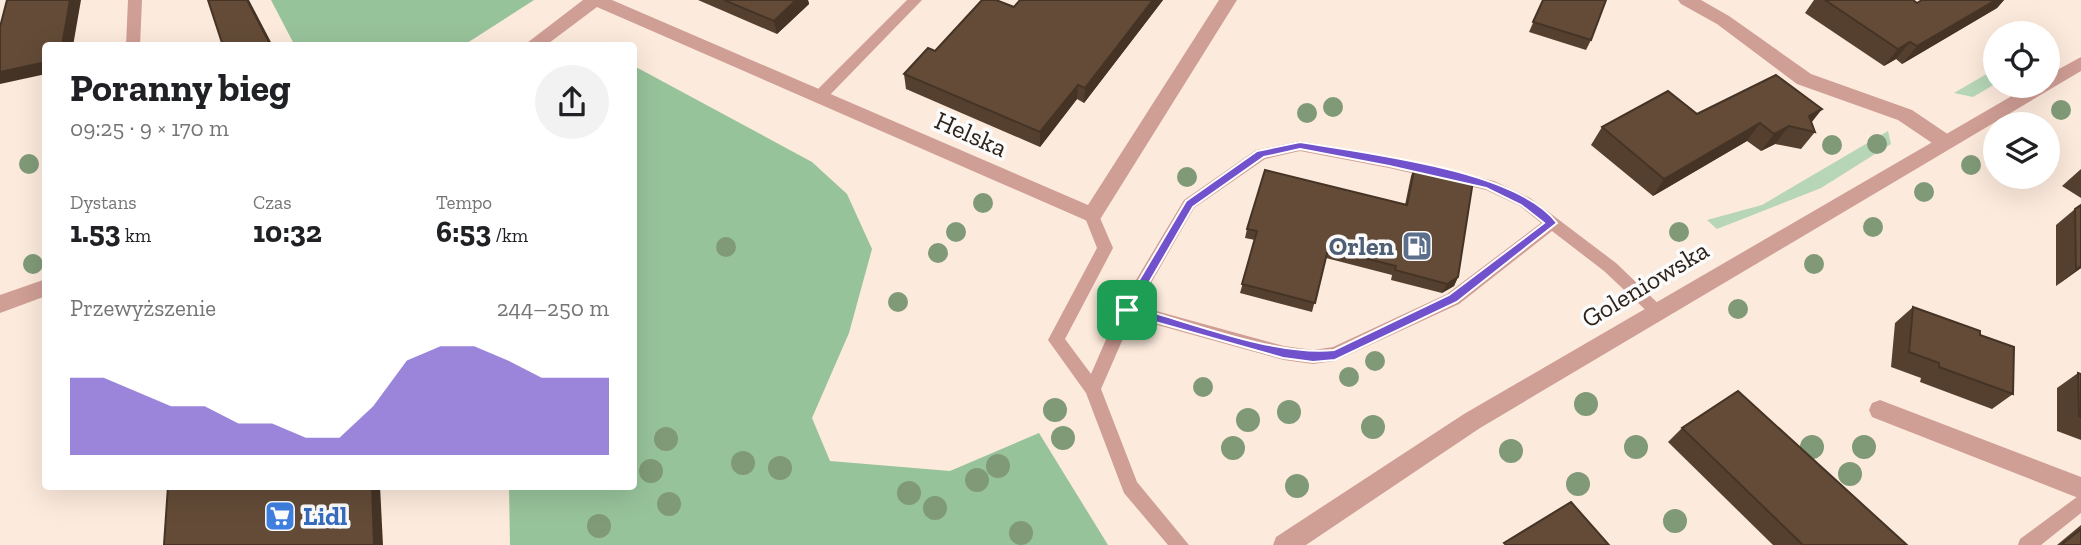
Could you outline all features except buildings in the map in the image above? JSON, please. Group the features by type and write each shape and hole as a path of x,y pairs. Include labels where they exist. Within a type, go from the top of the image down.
{"street":[{"path":"538,42 596,0"},
{"name":"Helska","path":"596,0 1092,215"},
{"path":"1092,215 1228,0"},
{"path":"1687,0 1723,20 1804,79 1905,115 1945,142"},
{"name":"Goleniowska","path":"1285,545 1472,421 2022,98"},
{"path":"0,304 42,288"},
{"path":"1880,410 2081,488"}],"lane":[{"path":"133,42 135,0"},
{"path":"820,96 915,0"},
{"path":"1093,389 1127,310 1189,204 1261,154 1300,146 1489,184 1525,202 1610,267 1658,310"},
{"path":"1092,215 1105,248 1056,340 1093,389 1130,487 1180,545"},
{"path":"1127,310 1283,353 1313,357 1335,355 1453,299 1552,223"},
{"path":"2027,545 2081,502"}],"green space":[{"path":"271,0 534,0 469,42 293,42"},
{"path":"637,68 812,162 847,194 872,249 849,333 812,418 830,461 950,471 1039,433 1108,545 510,545 509,490 637,490"},
{"path":"1983,76 1983,91 1973,97 1954,93"},
{"path":"1888,131 1891,144 1821,188 1717,229 1707,220 1762,205"}],"place":[{"name":"Orlen","path":"1417,246"},
{"name":"Lidl","path":"280,516"}],"route":[{"path":"1300,146 1489,184 1525,202 1552,223 1453,299 1335,355 1313,357 1283,353 1127,310 1189,204 1261,154 1300,146"}]}
